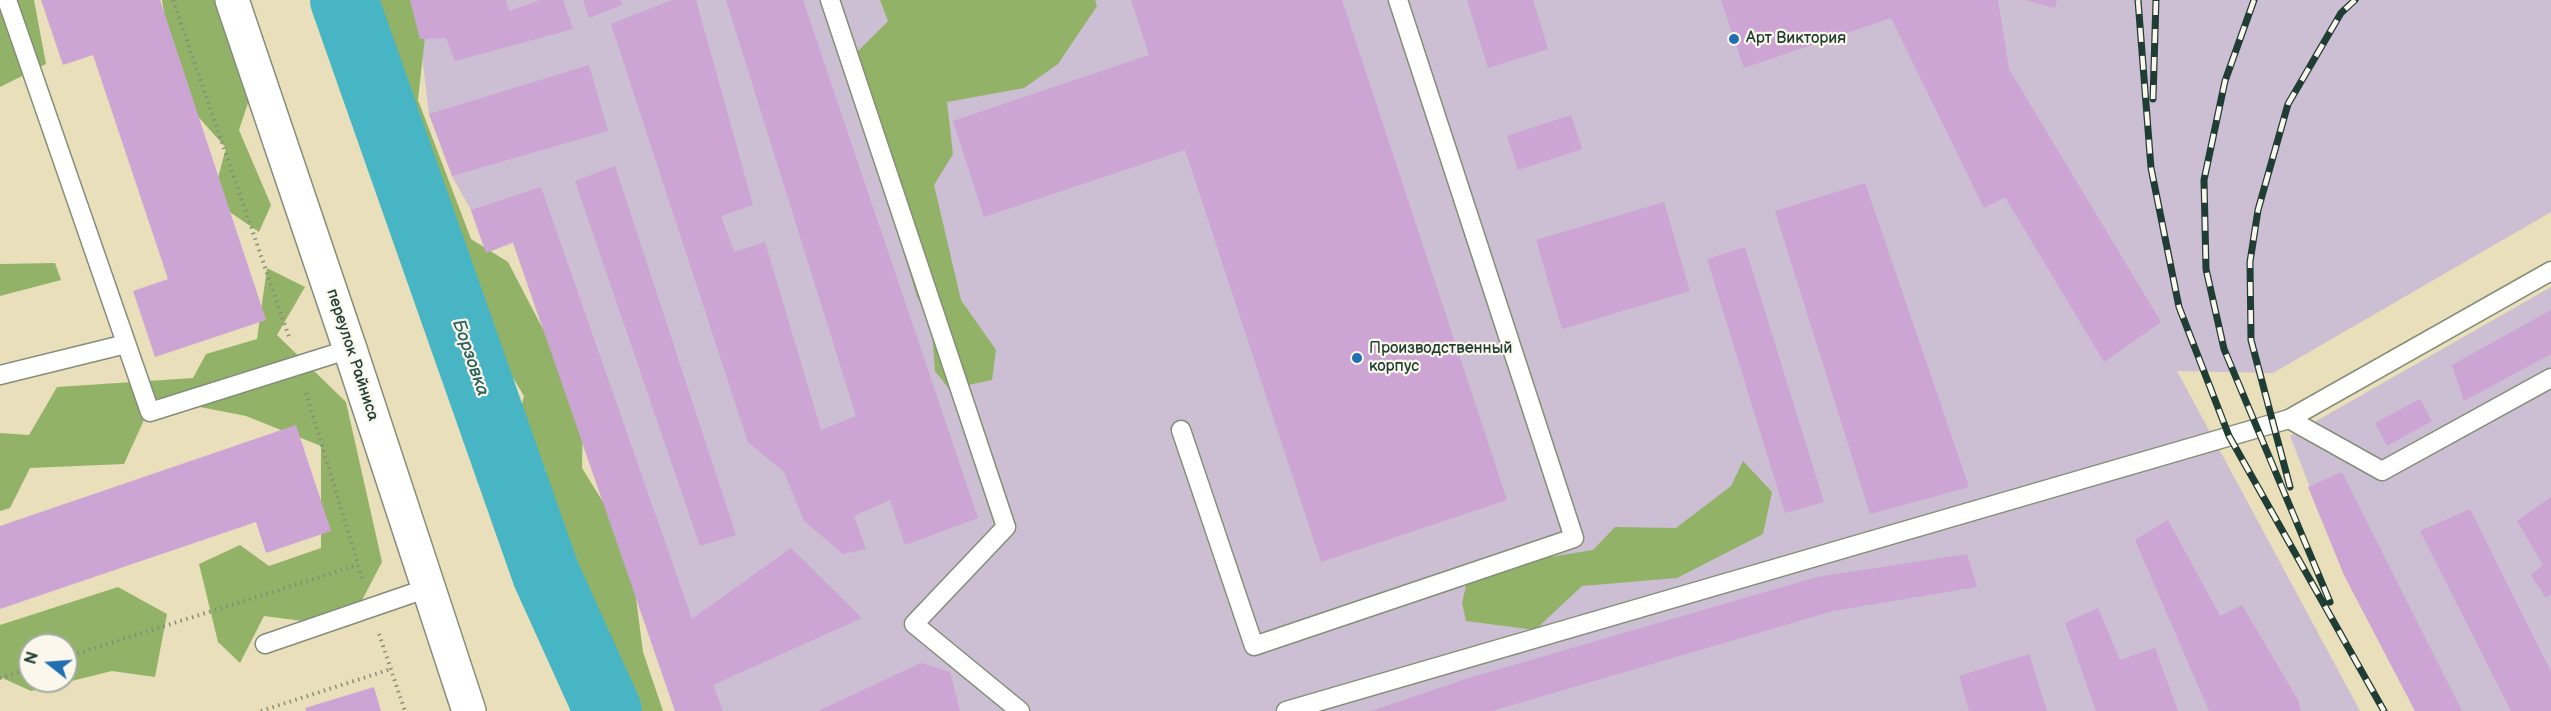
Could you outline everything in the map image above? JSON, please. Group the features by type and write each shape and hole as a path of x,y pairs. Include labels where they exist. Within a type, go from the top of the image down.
{"street":[{"name":"переулок Райниса","path":"232,0 469,711"}],"lane":[{"path":"7,0 150,412 350,349"},
{"path":"830,0 1006,527 914,624 1020,711"},
{"path":"1181,430 1254,646 1574,538 1398,0"},
{"path":"1286,711 2289,419 2551,271"},
{"path":"0,375 126,344"},
{"path":"2289,419 2382,471 2551,378"},
{"path":"265,644 428,588"}],"path":[{"path":"78,653 358,565"},
{"path":"261,711 391,669"},
{"path":"0,678 18,673"}],"shaded area":[{"path":"410,0 2551,0 2551,212 2273,373 2177,371 2360,711 675,711 513,243 486,253 471,210 452,176 429,114 420,39"},
{"path":"2551,287 2551,711 2415,711 2344,575 2290,436"}],"green space":[{"path":"0,0 34,0 46,64 0,87"},
{"path":"162,0 246,0 263,58 239,130 271,205 259,232 212,200 226,148 177,93"},
{"path":"376,0 429,0 418,100 471,239 508,262 583,406 582,468 629,544 643,652 663,711 625,711 545,515 546,470 516,428 524,396 459,288 423,188 397,164 365,93 390,37"},
{"path":"880,0 1095,0 1097,6 1058,64 1024,88 947,102 953,154 934,185 961,300 996,350 992,380 949,389 935,371 931,322 917,297 867,128 873,99 842,67 888,21"},
{"path":"55,263 61,280 0,296 0,264"},
{"path":"267,268 305,287 277,335 346,402 382,562 348,627 264,616 240,663 218,642 199,564 240,545 269,566 321,548 321,446 246,416 154,398 124,464 30,468 10,508 0,511 0,433 29,435 57,387 193,378 206,354 257,339"},
{"path":"1743,461 1772,492 1763,534 1677,578 1582,586 1535,630 1466,621 1462,603 1470,570 1593,550 1615,527 1676,528 1731,486"},
{"path":"118,587 167,614 155,677 112,671 78,679 78,633 18,633 18,685 0,677 0,625"}],"building":[{"path":"41,0 160,0 266,320 155,357 133,291 168,279 93,55 63,65"},
{"path":"410,0 506,0 509,11 540,0 563,0 573,29 455,61 446,38 420,39"},
{"path":"583,0 620,0 622,5 589,18"},
{"path":"672,0 696,0 753,205 721,216 734,252 765,242 821,430 856,416 726,0 803,0 978,518 905,545 890,500 854,516 866,549 843,554 804,521 784,472 748,442 611,24"},
{"name":"Производственный корпус","path":"1131,0 1342,0 1507,500 1321,562 1185,150 984,217 953,121 1149,55"},
{"path":"1467,0 1533,0 1548,49 1488,68"},
{"path":"1721,0 1998,0 2009,69 2161,322 2104,362 2005,197 1984,208 1891,18 1744,68"},
{"path":"2025,0 2057,0 2055,8"},
{"path":"589,65 608,131 452,176 429,114"},
{"path":"1571,115 1582,149 1518,170 1507,136"},
{"path":"615,166 736,535 700,546 575,181"},
{"path":"1865,183 1969,487 1870,514 1775,211"},
{"path":"541,187 692,619 791,548 862,618 713,685 723,711 675,711 513,242 486,253 471,210"},
{"path":"1664,202 1690,291 1562,329 1536,240"},
{"path":"1745,247 1824,502 1785,513 1707,259"},
{"path":"2551,310 2551,354 2464,401 2452,365"},
{"path":"2420,399 2432,421 2387,446 2375,423"},
{"path":"296,425 331,531 266,553 256,522 0,609 0,526"},
{"path":"2342,472 2462,711 2415,711 2344,575 2308,487"},
{"path":"2551,497 2551,594 2546,598 2531,575 2543,565 2517,521"},
{"path":"2470,509 2551,672 2551,711 2511,711 2420,531"},
{"path":"2168,520 2220,616 2242,605 2298,700 2301,711 2209,711 2135,540"},
{"path":"1967,554 1977,587 1833,611 1492,711 1371,711 1472,677 1817,577"},
{"path":"2098,608 2120,660 2155,648 2178,711 2096,711 2065,623"},
{"path":"2029,654 2047,711 1969,711 1959,676"},
{"path":"921,663 950,672 960,711 818,711"},
{"path":"374,687 381,711 306,711 305,708"}],"waterway":[{"name":"Борзовка","path":"344,0 546,574 608,711"}],"railway":[{"path":"2138,0 2151,168 2179,307 2229,436 2384,711"},
{"path":"2153,99 2156,0"},
{"path":"2254,0 2225,81 2204,180 2206,269 2224,349 2330,602"},
{"path":"2290,487 2251,340 2250,262 2258,210 2288,104 2341,13 2355,0"}],"place":[{"name":"Арт Виктория","path":"1734,39"},
{"name":"Производственный корпус","path":"1357,358"}]}
